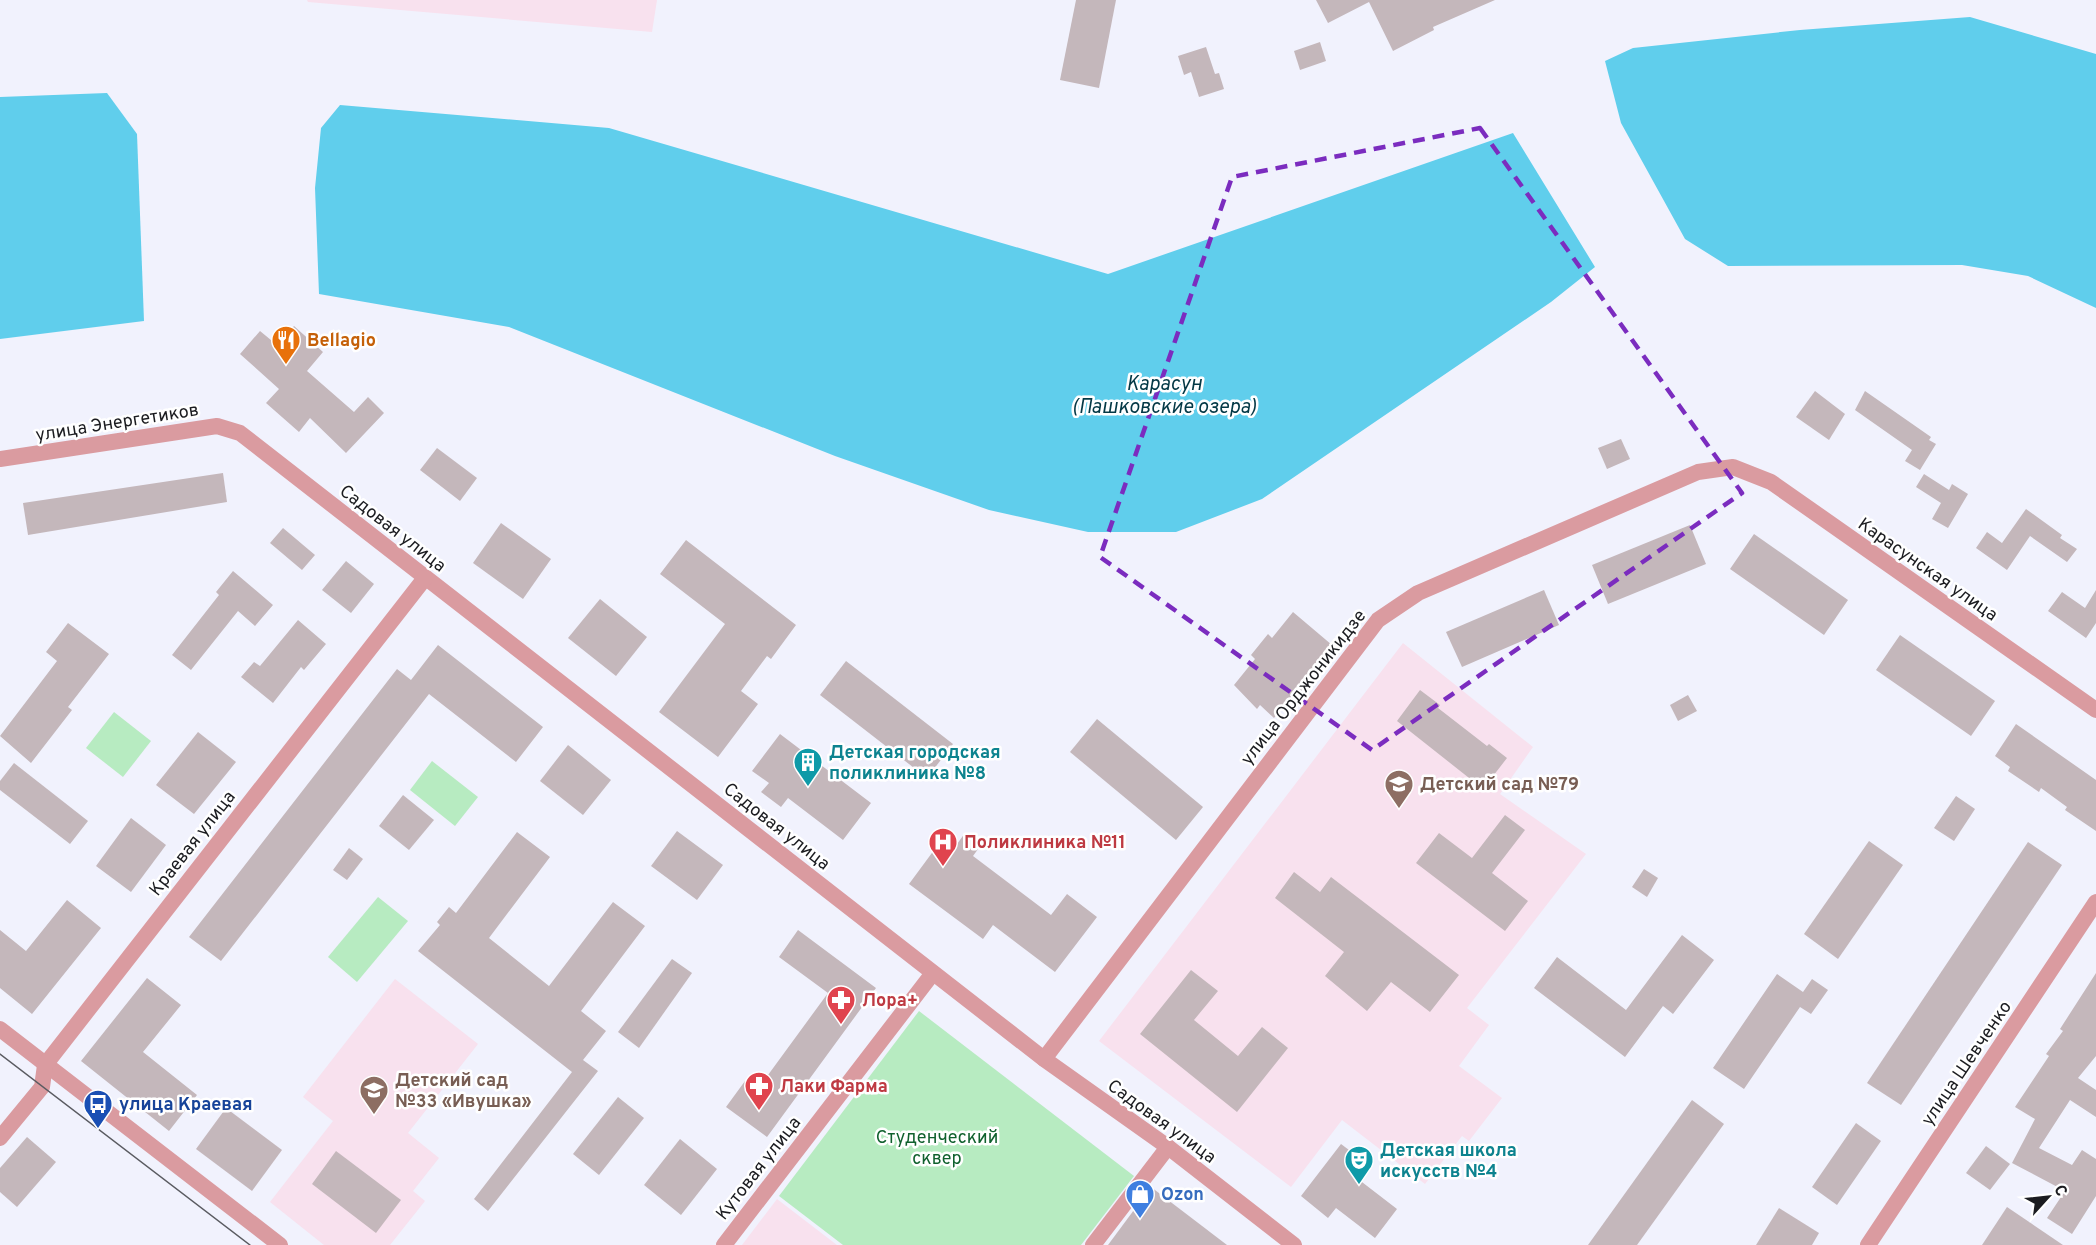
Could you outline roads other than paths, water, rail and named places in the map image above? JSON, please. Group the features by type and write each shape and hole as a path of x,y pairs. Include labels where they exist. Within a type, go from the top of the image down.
{"street":[{"name":"улица Энергетиков","path":"0,459 217,426 240,433"},
{"name":"Садовая улица","path":"240,433 1044,1059 1168,1147 1294,1245"},
{"name":"Карасунская улица","path":"1733,467 1771,482 2096,710"},
{"name":"улица Орджоникидзе","path":"1044,1059 1378,620 1418,593 1698,472 1733,467"},
{"name":"Краевая улица","path":"0,1138 42,1087 45,1065 425,578"},
{"name":"улица Шевченко","path":"1868,1245 2096,902"},
{"name":"Кутовая улица","path":"724,1245 933,973"},
{"path":"0,1029 280,1245"},
{"path":"1094,1245 1168,1147"}],"water":[{"path":"1970,17 2096,54 2096,308 2028,276 1962,265 1728,266 1685,239 1621,123 1605,61 1633,48 1800,30"},
{"path":"107,93 137,134 144,321 0,339 0,97"},
{"name":"Карасун (Пашковские озера)","path":"340,105 609,128 1108,274 1513,133 1595,267 1551,302 1262,499 1176,532 1088,532 989,510 835,456 509,327 319,294 315,188 321,128"}],"tram line":[{"path":"0,1054 250,1245"}],"place":[{"name":"Bellagio","path":"286,366"},
{"name":"Детская городская поликлиника №8","path":"808,788"},
{"name":"Детский сад №79","path":"1399,810"},
{"name":"Поликлиника №11","path":"943,868"},
{"name":"Лора+","path":"841,1026"},
{"name":"Лаки Фарма","path":"759,1112"},
{"name":"Детский сад №33 «Ивушка»","path":"374,1116"},
{"name":"улица Краевая","path":"98,1130"},
{"name":"Детская школа искусств №4","path":"1359,1186"},
{"name":"Ozon","path":"1140,1220"}],"park label":[{"name":"Студенческий сквер","path":"937,1147"}]}
